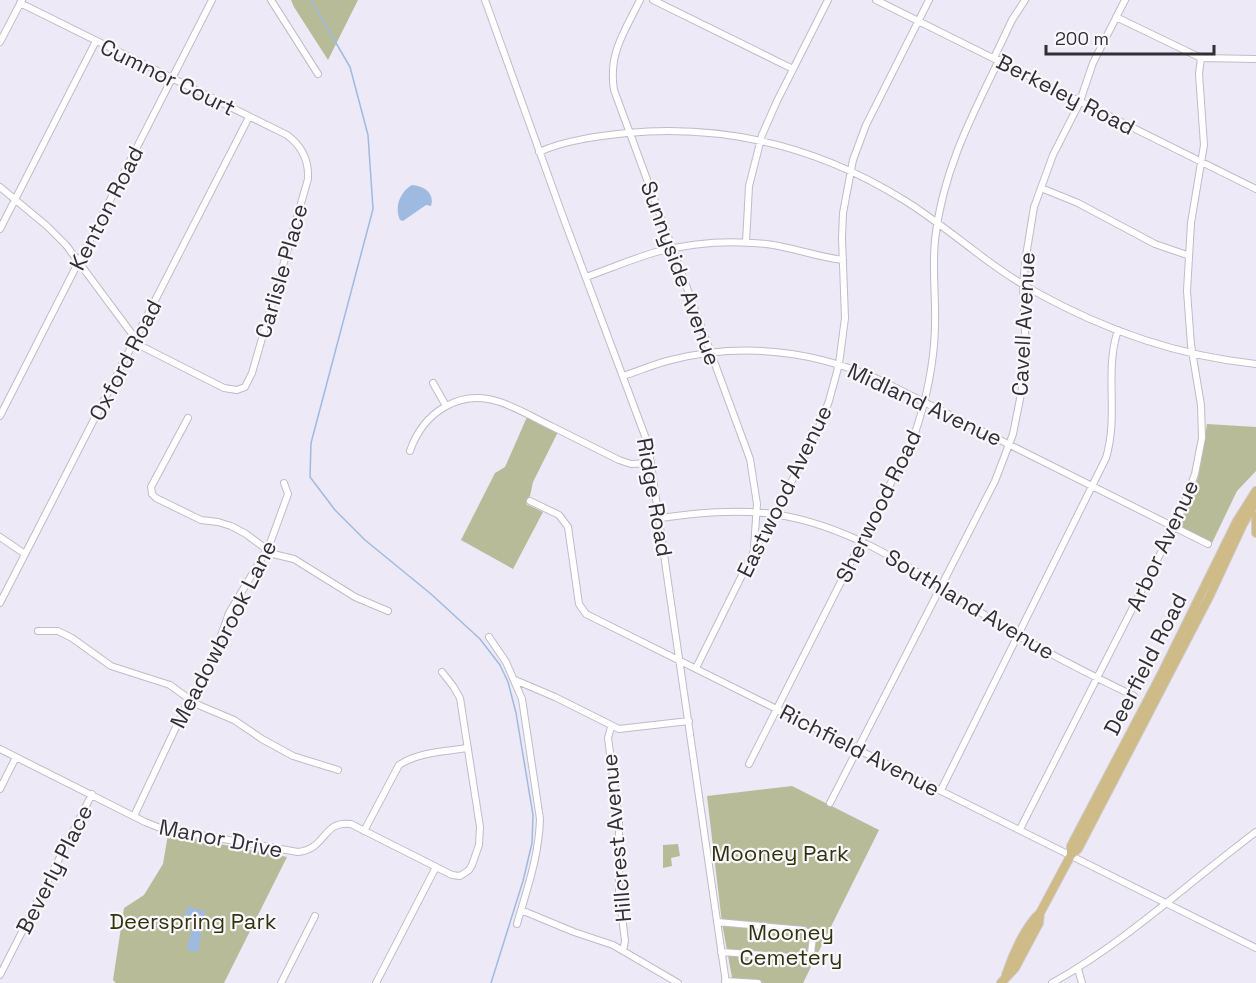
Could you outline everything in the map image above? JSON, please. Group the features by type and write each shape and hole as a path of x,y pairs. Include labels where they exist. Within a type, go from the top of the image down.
{"main road":[{"name":"Deerfield Road","path":"1071,855 1071,846 1162,673 1237,521 1256,491"},
{"name":"Deerfield Road","path":"1003,980 1015,968 1039,923 1040,913 1071,855 1078,849 1194,627 1242,524 1256,502"},
{"path":"1256,516 1256,533"}],"street":[{"name":"Kenton Road","path":"0,416 212,0"},
{"path":"271,0 318,74"},
{"name":"Ridge Road","path":"485,0 539,152 645,432 660,518 726,982"},
{"name":"Sunnyside Avenue","path":"640,0 616,48 612,68 614,90 750,459 756,489 753,551"},
{"path":"652,0 793,69"},
{"path":"746,243 747,197 760,141 768,119 828,0"},
{"name":"Berkeley Road","path":"876,0 1256,189"},
{"name":"Eastwood Avenue","path":"696,668 753,551 775,514 817,432 829,401 839,364 845,309 843,213 850,171 866,125 929,0"},
{"name":"Sherwood Road","path":"749,764 909,450 925,403 934,348 933,270 937,222 954,155 997,59 1011,20 1025,0"},
{"name":"Cavell Avenue","path":"830,803 995,481 1010,445 1024,374 1026,329 1023,284 1031,223 1053,155 1080,100 1093,63 1125,0"},
{"name":"Cumnor Court","path":"21,1 293,140 307,161"},
{"path":"0,42 21,1"},
{"path":"1116,17 1200,58 1256,59"},
{"path":"0,230 96,41"},
{"name":"Arbor Avenue","path":"1020,829 1174,527 1195,474 1202,438 1201,405 1187,291 1188,255 1202,162 1204,128 1199,74 1200,58"},
{"name":"Oxford Road","path":"0,603 249,117"},
{"path":"539,152 589,139 629,133 687,131 760,141 814,156 850,171 904,200 1023,284 1076,312 1118,330 1193,353 1256,364"},
{"name":"Carlisle Place","path":"136,339 141,346 231,390 242,389 249,380 308,179 307,161"},
{"path":"0,187 47,226 79,261 136,339"},
{"path":"1041,189 1091,209 1155,244 1188,255"},
{"path":"586,277 672,248 720,243 785,247 843,260"},
{"path":"941,790 1106,458 1112,430 1111,368 1118,330"},
{"name":"Midland Avenue","path":"623,376 670,360 710,352 769,351 810,356 839,364 873,377 1208,544"},
{"path":"433,383 446,406"},
{"path":"410,451 423,424 446,406 468,399 499,401 619,460 631,464 651,463"},
{"path":"188,418 151,487 152,494 161,501 201,520 231,526 273,554 294,559 344,591 388,611"},
{"name":"Meadowbrook Lane","path":"134,816 190,700 214,661 229,613 267,550 288,494 284,483"},
{"name":"Richfield Avenue","path":"530,501 559,515 568,527 579,604 582,610 1256,948"},
{"name":"Southland Avenue","path":"660,518 698,513 756,513 775,514 818,524 862,542 940,586 1018,635 1134,696"},
{"path":"0,537 25,554"},
{"path":"38,631 58,631 72,638 111,666 163,682 196,704 234,720 293,756 338,770"},
{"path":"489,637 515,680 524,710 540,819 536,864 518,924"},
{"path":"364,831 399,765 407,759 420,755 468,748 460,698 442,672"},
{"path":"515,680 555,697 610,726 626,729 689,721"},
{"name":"Hillcrest Avenue","path":"610,726 608,738 619,820 619,892 625,941 623,951"},
{"name":"Manor Drive","path":"134,816 160,828 291,852 305,851 318,845 336,824 351,824 457,876 465,874 472,865 480,827 468,748"},
{"path":"0,749 134,816"},
{"path":"0,789 16,757"},
{"name":"Beverly Place","path":"0,974 92,794"},
{"path":"1053,983 1078,969 1256,832"},
{"path":"376,983 436,867"},
{"path":"521,910 574,932 608,942 678,983"},
{"path":"281,983 315,916"},
{"path":"717,922 804,930 813,937 811,953 804,958 721,952"},
{"path":"1078,969 1082,983"},
{"path":"726,982 758,983"}],"green space":[{"path":"291,0 358,0 328,60 294,7"},
{"path":"527,417 558,432 533,482 526,504 543,512 513,569 461,540 495,473 505,467"},
{"path":"1207,424 1256,427 1256,471 1237,491 1212,543 1180,526 1198,478"},
{"name":"Mooney Park","path":"792,786 879,830 803,983 733,983 722,923 707,796"},
{"name":"Deerspring Park","path":"168,834 287,857 224,983 116,983 113,980 124,908 144,895 163,864"},
{"path":"678,844 680,856 671,858 672,866 663,868 663,845"}],"water":[{"path":"412,185 428,191 432,201 431,206 426,205 403,221 398,215 399,200"},
{"path":"187,907 205,911 198,952 187,950 194,918 185,916"}],"waterway":[{"path":"311,0 350,67 368,135 373,209 311,443 310,477 335,510 365,540 431,594 480,639 500,665 508,682 516,713 533,815 532,843 523,881 491,983"}],"park label":[{"name":"Mooney Cemetery","path":"791,944"}]}
